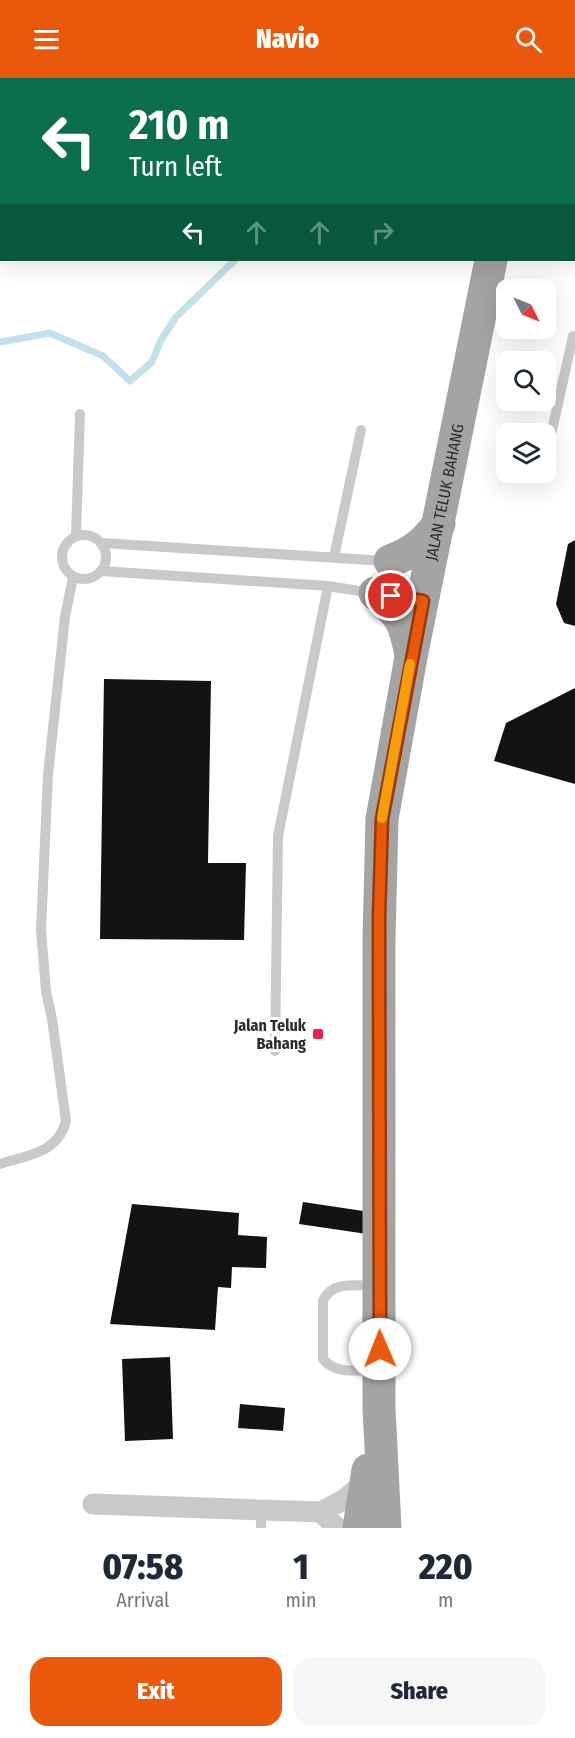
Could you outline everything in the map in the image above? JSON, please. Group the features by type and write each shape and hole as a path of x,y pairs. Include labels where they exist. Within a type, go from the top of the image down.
{"main road":[{"name":"JALAN TELUK BAHANG","path":"385,1528 379,1408 379,917 382,819 411,657 401,597 413,564 410,553 420,546 439,524 490,261"},
{"path":"401,597 402,619 406,628 411,657"},
{"name":"JALAN TELUK BAHANG","path":"359,1528 379,1408"}],"street":[{"path":"93,1504 261,1519 321,1512 345,1499 366,1481"},
{"path":"321,1512 337,1528"}],"lane":[{"path":"554,423 573,336"},
{"path":"76,535 80,414"},
{"path":"334,557 362,430"},
{"path":"102,543 106,557 105,564 96,576 88,579 74,577 63,566 61,559 65,545 76,535 90,535 102,543 413,564"},
{"path":"101,571 328,586 401,597"},
{"path":"0,1164 51,1147 63,1131 66,1121 46,991 41,930 48,775 65,617 74,577"},
{"path":"275,1051 278,836 328,586"},
{"path":"379,1287 339,1286 329,1291 324,1301 323,1359 338,1370 380,1370"}],"building":[{"path":"575,540 575,626 564,623 556,604 568,544"},
{"path":"104,679 211,681 208,863 246,863 244,940 100,939"},
{"path":"575,688 575,784 494,761 506,723"},
{"path":"303,1202 370,1212 367,1234 299,1224"},
{"path":"132,1204 239,1213 238,1235 267,1237 266,1268 232,1267 231,1288 218,1287 215,1330 110,1324"},
{"path":"170,1357 173,1439 125,1441 122,1359"},
{"path":"240,1404 285,1408 283,1431 238,1428"}],"waterway":[{"path":"0,342 50,333 103,356 130,381 152,362 161,340 176,317 234,261"}],"slow traffic":[{"path":"382,818 410,664"}],"place":[{"name":"Jalan Teluk Bahang","path":"318,1034"}],"route":[{"path":"380,1349 379,896 382,819 423,601 391,596"}]}
